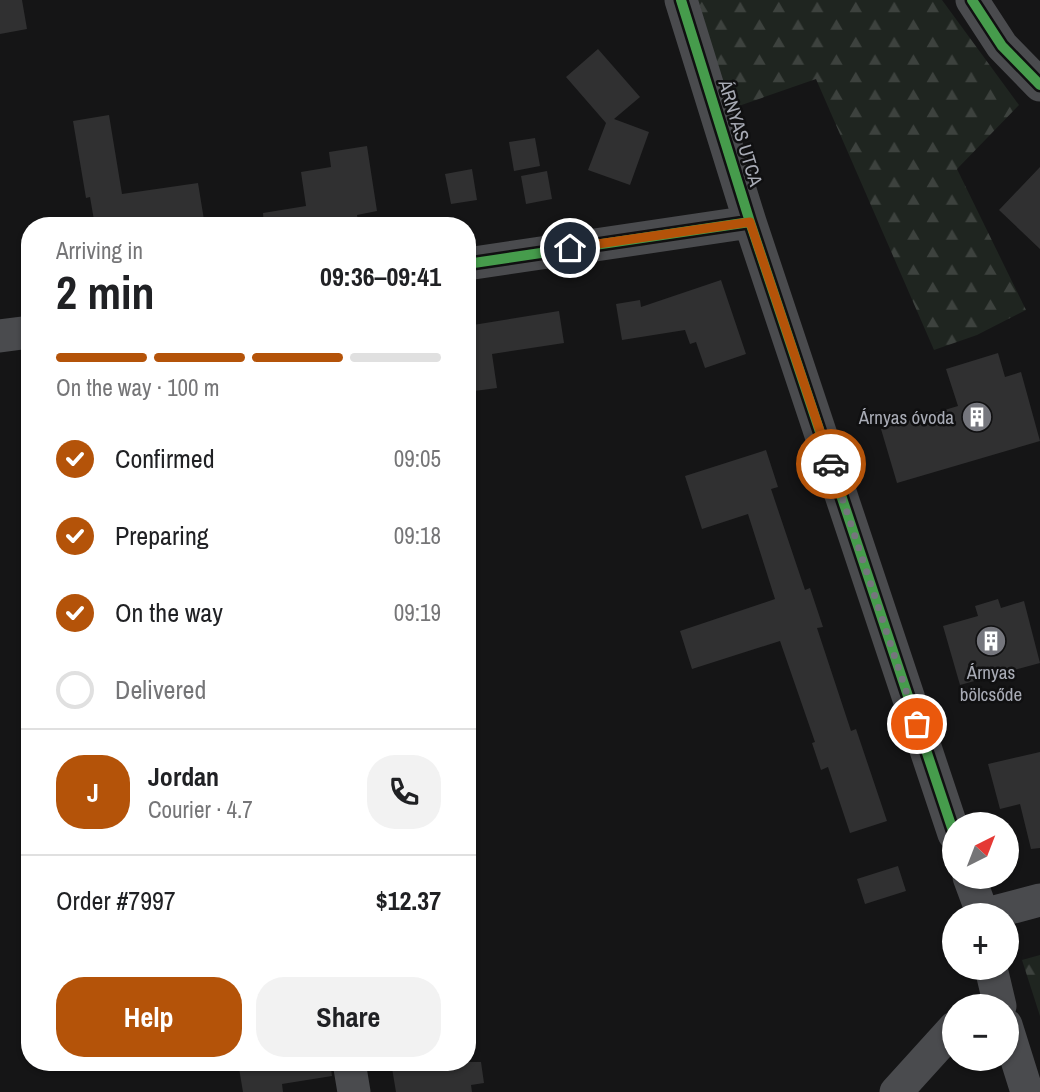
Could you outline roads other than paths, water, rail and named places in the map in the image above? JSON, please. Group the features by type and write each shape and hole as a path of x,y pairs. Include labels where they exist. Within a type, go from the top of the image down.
{"street":[{"name":"ÁRNYAS UTCA","path":"681,0 750,222 947,812"},
{"path":"972,0 1002,46 1040,85"},
{"path":"476,263 750,222"},
{"path":"0,337 21,334"},
{"path":"1019,906 1040,900"},
{"path":"896,1092 942,1041"},
{"path":"1019,1066 1027,1092"},
{"path":"350,1071 354,1092"}],"place":[{"name":"Árnyas óvoda","path":"977,417"},
{"name":"Árnyas bölcsőde","path":"991,641"}]}
